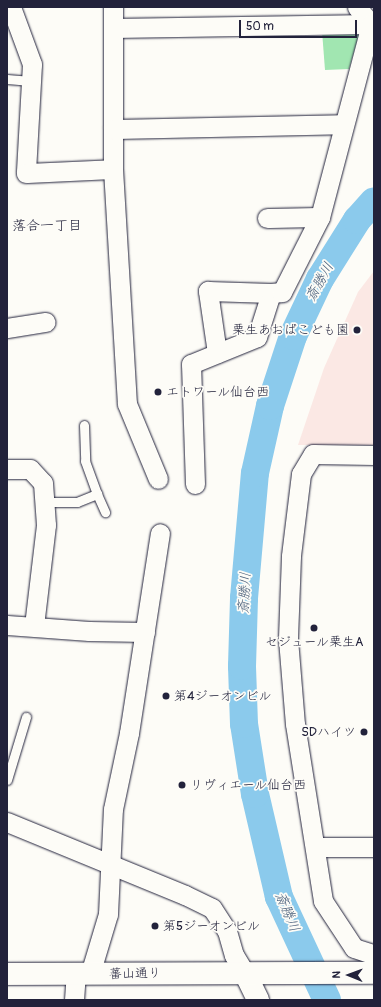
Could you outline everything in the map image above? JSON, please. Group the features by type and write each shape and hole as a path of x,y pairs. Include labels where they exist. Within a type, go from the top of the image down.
{"main road":[{"name":"蕃山通り","path":"7,974 254,973 372,969"},
{"path":"254,973 258,1000"}],"street":[{"path":"11,7 32,64 26,173 114,169"},
{"path":"113,7 114,169 127,404 158,479"},
{"path":"357,7 372,23"},
{"path":"113,28 372,23"},
{"path":"217,353 208,291 282,292 320,217 372,23"},
{"path":"113,129 344,124"},
{"path":"267,218 320,217"},
{"path":"196,484 191,364 257,337 271,293"},
{"path":"7,328 46,322"},
{"path":"372,969 372,954 354,948 323,901 295,724 288,639 291,556 301,474 313,454 374,455"},
{"path":"7,469 30,469 43,483 46,525 34,626"},
{"path":"74,1000 108,914 112,866 113,809 129,733 160,533"},
{"path":"7,625 89,631 145,632"},
{"path":"7,822 212,908 227,931 234,955 254,973"},
{"path":"315,847 374,847"}],"lane":[{"path":"7,79 31,81"},
{"path":"84,425 85,461 96,494 105,512"},
{"path":"44,502 78,502 96,494"},
{"path":"7,780 26,717"}],"shaded area":[{"name":"栗生あおばこども園","path":"374,271 374,445 298,445 324,368 358,292"}],"green space":[{"path":"350,28 359,34 349,69 325,70 322,31"}],"waterway":[{"name":"斎勝川","path":"327,1000 279,897 255,794 244,724 242,666 244,598 255,473 270,406 293,336 320,279 357,220 374,201"}],"place":[{"name":"栗生あおばこども園","path":"357,330"},
{"name":"エトワール仙台西","path":"158,392"},
{"name":"セジュール栗生A","path":"314,628"},
{"name":"第4ジーオンビル","path":"166,696"},
{"name":"SDハイツ","path":"364,732"},
{"name":"リヴィエール仙台西","path":"182,785"},
{"name":"第5ジーオンビル","path":"155,926"}],"district":[{"name":"落合一丁目","path":"47,226"}]}
